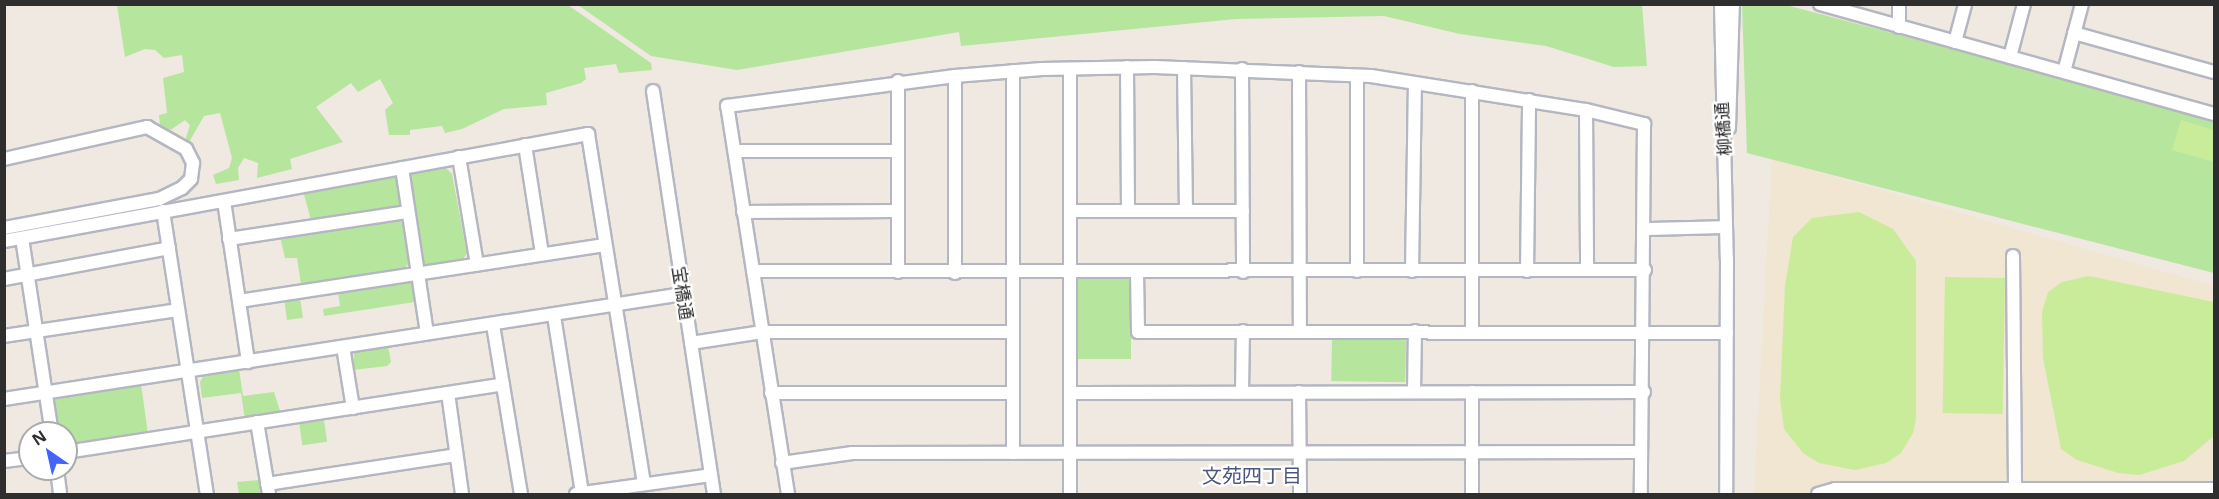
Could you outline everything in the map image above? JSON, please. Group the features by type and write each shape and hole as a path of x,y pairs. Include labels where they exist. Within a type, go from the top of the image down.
{"street":[{"name":"柳橋通","path":"1721,4 1720,91 1725,165"},
{"name":"柳橋通","path":"1725,165 1732,93 1733,4"},
{"path":"1820,4 1834,6 1899,27 2214,114"},
{"path":"1899,4 1899,27"},
{"path":"1955,42 1965,4"},
{"path":"2010,57 2024,4"},
{"path":"2064,72 2082,4"},
{"path":"2074,33 2214,72"},
{"path":"1127,67 1128,211"},
{"path":"788,495 727,106 898,81 1013,71 1127,67 1242,69 1357,76 1529,100 1586,110 1644,124 1645,270 1641,495"},
{"path":"1184,68 1186,210"},
{"path":"1070,69 1070,495"},
{"path":"1242,69 1243,272"},
{"path":"1013,71 1013,453"},
{"path":"1299,72 1300,331"},
{"path":"955,76 955,273"},
{"path":"1357,76 1357,271"},
{"path":"898,81 898,272"},
{"path":"1412,271 1414,83"},
{"name":"宝橋通","path":"653,91 714,495"},
{"path":"1472,91 1472,331"},
{"path":"1527,270 1529,100"},
{"path":"1586,110 1587,270"},
{"path":"4,159 95,142 95,137 147,127 186,149 193,163 191,179 182,188 159,199 4,228"},
{"path":"4,241 588,134 644,484"},
{"path":"525,145 542,254"},
{"path":"735,151 897,151"},
{"path":"459,158 477,264"},
{"path":"1725,165 1726,495"},
{"path":"402,168 427,333"},
{"path":"224,201 248,362"},
{"path":"163,211 205,494"},
{"path":"743,212 897,211"},
{"path":"1070,211 1243,211"},
{"path":"229,239 408,212"},
{"path":"1645,229 1726,227"},
{"path":"22,238 50,421"},
{"path":"239,301 605,245"},
{"path":"4,279 169,249"},
{"path":"2013,256 2015,488"},
{"path":"753,271 955,273 1645,270"},
{"path":"1137,272 1138,332 1644,331 1727,333"},
{"path":"4,399 427,333 554,316 683,294"},
{"path":"4,336 178,310"},
{"path":"554,316 578,494 711,475"},
{"path":"493,324 520,495"},
{"path":"1242,392 1243,331"},
{"path":"1414,392 1415,331"},
{"path":"691,343 762,332 1012,332"},
{"path":"344,347 353,408"},
{"path":"78,450 503,384"},
{"path":"1299,392 1300,495"},
{"path":"1472,392 1473,495"},
{"path":"1070,393 1644,392"},
{"path":"448,393 462,495"},
{"path":"771,393 1012,393"},
{"path":"257,422 268,489 456,455"},
{"path":"782,463 852,453 1641,452"},
{"path":"1818,495 1835,489 2214,489"}],"shaded area":[{"path":"1772,159 2214,286 2214,494 1754,494"}],"green space":[{"path":"117,5 568,5 651,63 652,70 619,73 616,64 584,68 586,79 581,83 546,93 547,105 504,109 462,129 445,133 442,126 410,130 410,135 389,135 385,110 393,103 380,79 358,92 351,83 316,107 343,142 290,159 292,169 257,178 258,163 244,158 238,168 239,180 216,184 213,175 229,168 232,158 220,113 204,116 188,144 185,141 190,125 185,120 169,131 160,126 159,115 167,113 163,78 184,72 182,55 164,58 155,50 145,49 125,57"},
{"path":"578,5 1642,5 1647,66 1614,67 1546,46 1460,34 1384,16 1236,19 961,46 959,32 737,70 651,56"},
{"path":"1742,5 1786,5 2214,118 2214,273 1747,153"},
{"path":"2181,120 2214,130 2214,162 2172,150"},
{"path":"445,167 452,174 467,254 462,260 426,266 421,263 408,173"},
{"path":"391,174 397,178 401,203 397,208 311,220 303,191"},
{"path":"1859,212 1893,229 1916,261 1916,419 1913,433 1901,453 1886,463 1855,470 1819,463 1803,453 1784,429 1780,399 1785,286 1793,237 1812,218"},
{"path":"401,219 405,222 409,263 405,268 301,284 297,258 285,258 280,236"},
{"path":"2089,276 2214,302 2214,436 2184,461 2139,475 2118,473 2077,460 2061,449 2043,358 2042,312 2048,292 2062,282"},
{"path":"1945,277 2005,278 2003,414 1943,413"},
{"path":"1077,278 1131,278 1131,359 1077,359"},
{"path":"408,281 413,285 415,302 324,316 323,309 340,306 338,291"},
{"path":"300,297 303,318 287,320 284,299"},
{"path":"1332,339 1406,340 1405,382 1331,381"},
{"path":"388,346 391,362 387,366 353,370 354,351"},
{"path":"239,369 243,396 274,392 281,414 245,420 241,393 202,398 200,382 204,375"},
{"path":"141,384 148,434 78,444 78,421 54,421 52,401 56,396"},
{"path":"324,420 327,442 302,445 299,423"},
{"path":"259,480 261,494 239,494 237,482"}],"district":[{"name":"文苑四丁目","path":"1252,475"}]}
